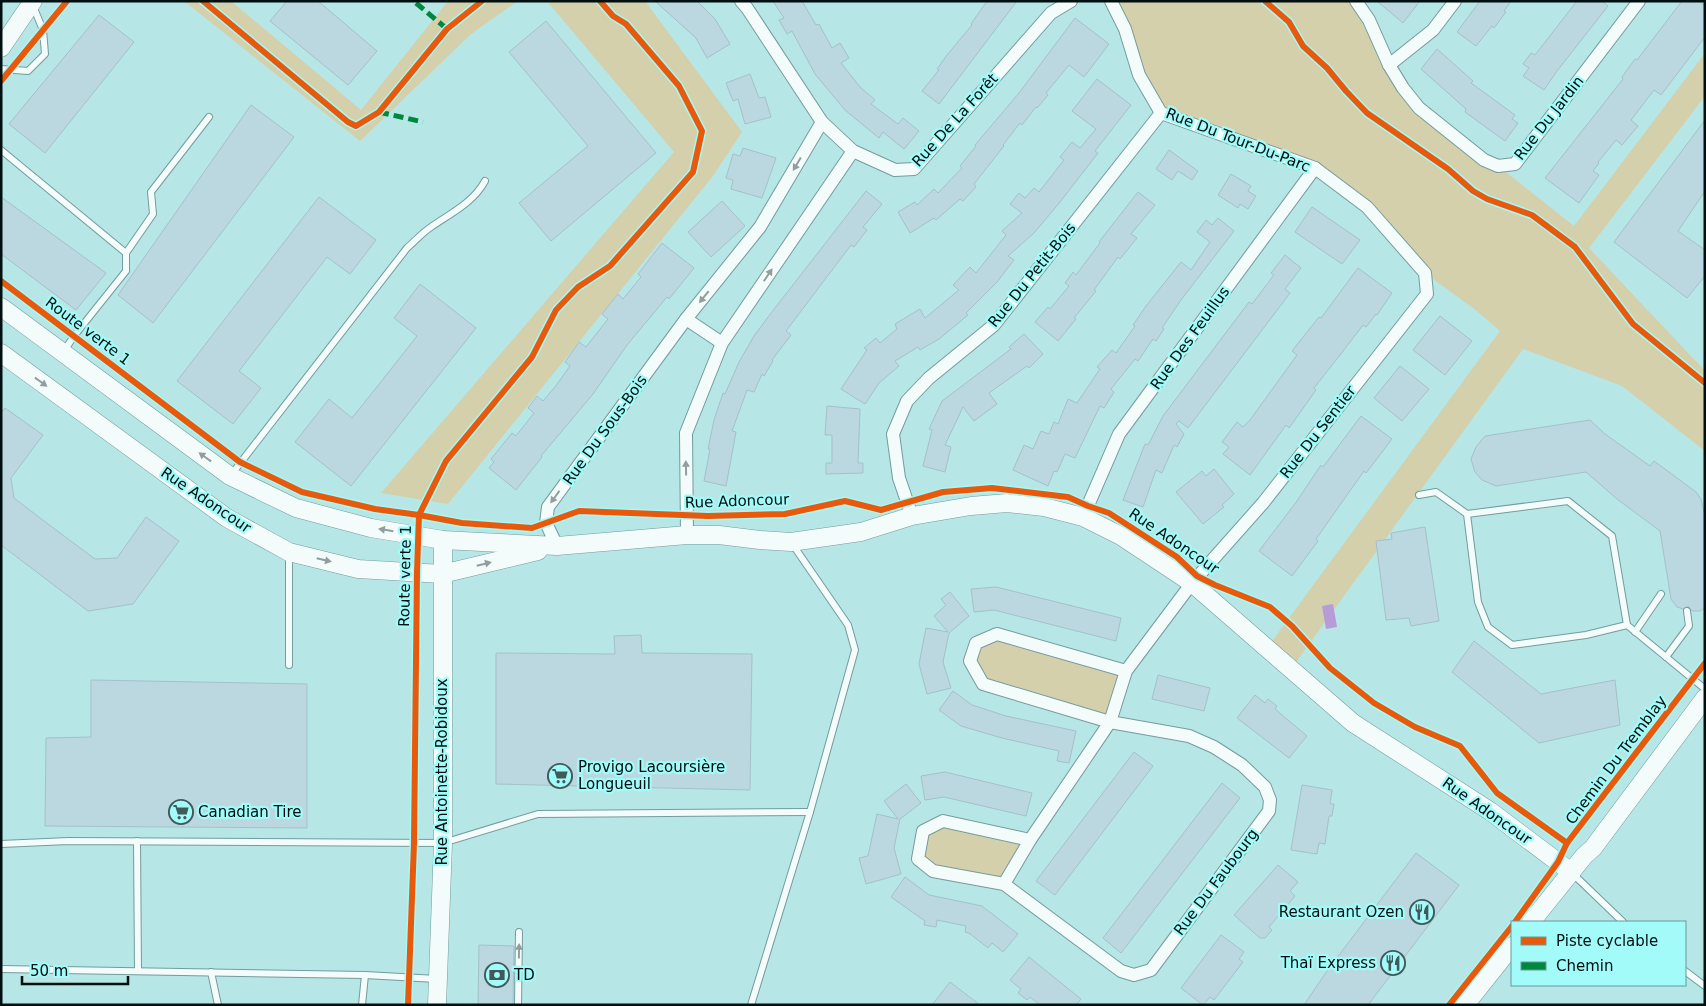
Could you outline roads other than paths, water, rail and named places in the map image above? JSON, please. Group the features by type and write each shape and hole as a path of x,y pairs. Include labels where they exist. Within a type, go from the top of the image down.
{"street":[{"name":"Rue De La Forêt","path":"741,1 822,122 853,151 895,170 914,169 1051,13 1071,1"},
{"name":"Rue Du Tour-Du-Parc","path":"1112,1 1124,29 1139,75 1161,113 1315,168 1366,207 1425,272"},
{"name":"Rue Du Jardin","path":"1356,1 1369,20 1403,88 1419,108 1484,160 1498,166 1514,164 1639,1"},
{"path":"1390,65 1433,30 1455,1"},
{"path":"1,31 30,5"},
{"path":"1,48 30,5"},
{"name":"Rue Du Petit-Bois","path":"912,516 900,478 893,434 907,401 929,378 994,325 1161,113"},
{"name":"Rue Du Sous-Bois","path":"557,546 546,523 548,507 686,319 760,227 822,122"},
{"path":"687,535 686,433 722,342 853,151"},
{"name":"Rue Des Feuillus","path":"1083,517 1119,434 1315,168"},
{"name":"Rue Du Sentier","path":"1192,583 1263,503 1426,294 1425,272"},
{"name":"Rue Adoncour","path":"2,307 230,476 296,508 372,528 443,540 557,546 687,535 719,535 791,542 861,532 912,516 971,506 1007,503 1044,507 1083,517 1121,536 1192,583 1353,723 1490,811 1571,872"},
{"path":"686,319 722,342"},
{"name":"Rue Adoncour","path":"1,353 227,518 290,552 358,569 442,574 557,546"},
{"name":"Rue Antoinette-Robidoux","path":"438,1005 442,843 443,540"},
{"path":"1004,884 1030,840 1110,722 1126,671 1192,583"},
{"name":"Rue Du Faubourg","path":"1030,840 943,821 923,831 918,859 933,871 1004,884 1121,972 1134,975 1151,970 1269,811 1270,800 1265,787 1242,765 1214,747 1189,736 1110,722 983,684 970,661 976,643 997,634 1126,671"},
{"path":"1532,921 1584,856 1593,848 1705,698"},
{"path":"1465,1005 1511,947"}],"lane":[{"path":"1,69 28,71 44,54 44,30 30,5"},
{"path":"63,353 74,336 126,271 126,253 152,214 151,192 209,117"},
{"path":"1,150 126,253"},
{"path":"230,476 406,248 429,228 463,207 479,192 485,181"},
{"path":"1,299 2,307"},
{"path":"1419,495 1436,492 1467,514 1568,501 1612,536 1627,625 1705,689"},
{"path":"1467,514 1478,602 1488,628 1512,645 1586,635 1627,625"},
{"path":"750,1005 810,812 855,650 848,625 791,542"},
{"path":"289,665 290,552"},
{"path":"1635,632 1661,594"},
{"path":"1666,657 1689,626 1687,611"},
{"path":"1,844 68,841 442,843 538,814 810,812"},
{"path":"137,841 138,971"},
{"path":"1571,872 1622,921"},
{"path":"518,1005 519,932"},
{"path":"1,969 365,975 438,979"},
{"path":"211,972 218,1005"},
{"path":"1686,972 1705,986"},
{"path":"362,1005 365,975"}],"place":[{"name":"Provigo Lacoursière Longueuil","path":"560,776"},
{"name":"Canadian Tire","path":"181,812"},
{"name":"Restaurant Ozen","path":"1422,912"},
{"name":"Thaï Express","path":"1393,963"},
{"name":"TD","path":"497,975"}]}
